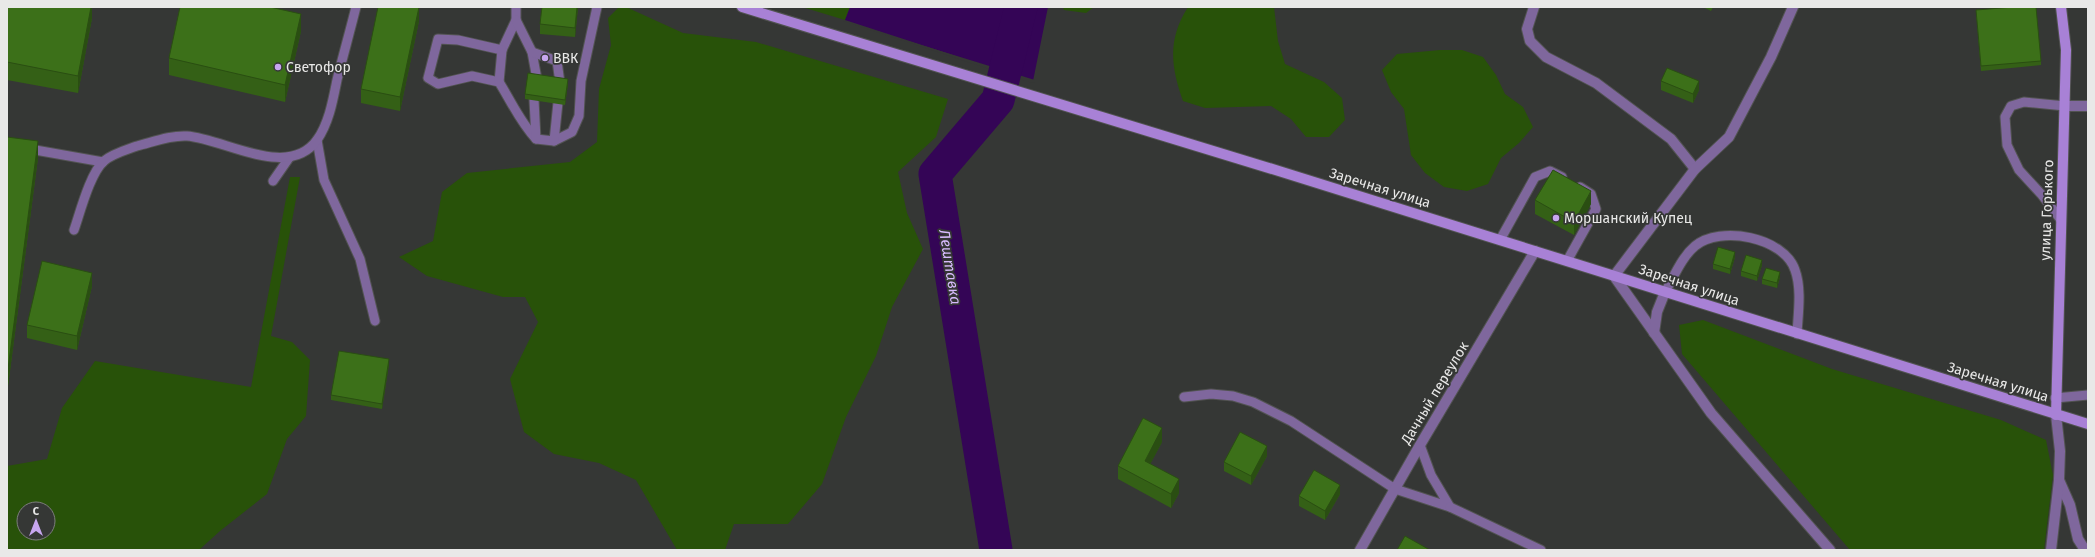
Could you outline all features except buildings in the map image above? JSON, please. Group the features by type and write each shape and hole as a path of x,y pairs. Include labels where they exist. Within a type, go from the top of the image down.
{"main road":[{"name":"Заречная улица","path":"742,7 1282,172 2088,424"},
{"name":"улица Горького","path":"2056,415 2055,398 2066,50 2061,7"}],"street":[{"path":"1793,7 1771,58 1729,136 1694,169 1614,276 1711,413 1830,550"},
{"path":"1532,11 1526,29 1530,41 1546,57 1596,83 1671,139 1694,169"},
{"path":"2065,106 2088,106"},
{"name":"Дачный переулок","path":"1360,550 1420,445 1535,251"},
{"path":"1654,333 1657,312 1665,292"},
{"path":"2051,550 2059,480 2060,451 2056,415"},
{"path":"2059,480 2070,505 2078,539 2085,550"}],"lane":[{"path":"74,230 91,182 103,162 133,148 163,138 186,136 210,140 267,157 289,158 305,152 317,140 329,112 356,7"},
{"path":"516,7 516,20 502,50 499,82 516,108 524,126 536,139 554,141 572,132 579,116 581,81 597,7"},
{"path":"516,20 532,52 537,79 534,100 536,139"},
{"path":"499,82 472,76 438,84 428,78 438,39 458,40 502,50"},
{"path":"532,52 557,62 560,82 554,141"},
{"path":"2061,220 2042,194 2019,170 2006,145 2005,117 2011,106 2024,102 2065,106"},
{"path":"317,140 324,180 360,259 375,321"},
{"path":"7,145 103,162"},
{"path":"272,181 289,158"},
{"path":"1500,240 1535,176 1550,171 1591,194 1596,209 1567,261"},
{"path":"1665,292 1684,258 1695,246 1708,238 1722,235 1742,236 1753,239 1777,248 1788,257 1795,270 1798,285 1797,334"},
{"path":"1184,397 1211,394 1233,396 1253,402 1291,421 1395,489 1450,507 1541,550"},
{"path":"2055,398 2088,395"},
{"path":"1420,445 1431,475 1450,507"}],"green space":[{"path":"619,7 626,7 683,33 756,42 948,99 936,137 898,172 907,213 923,249 892,307 876,356 846,417 822,484 788,524 734,524 725,550 677,550 636,480 599,463 554,454 524,432 510,379 538,322 525,297 503,297 427,276 399,257 433,241 442,192 467,173 570,162 597,142 599,89 611,45 608,18"},
{"path":"802,7 850,7 845,20"},
{"path":"1063,7 1094,7 1086,13 1064,10"},
{"path":"1188,7 1274,7 1278,41 1285,64 1324,82 1342,98 1345,120 1329,137 1306,137 1291,119 1271,106 1205,108 1183,101 1176,77 1173,54 1177,31 1181,19"},
{"path":"1440,50 1462,50 1483,57 1496,75 1505,94 1523,107 1533,127 1519,143 1501,158 1488,184 1467,191 1444,187 1425,173 1411,155 1404,109 1391,92 1382,70 1397,54"},
{"path":"290,177 300,177 271,336 292,342 310,360 306,416 287,439 267,494 220,531 199,550 7,550 7,466 47,459 62,408 95,361 251,387"},
{"path":"1703,320 1832,369 2001,420 2046,440 2053,475 2044,550 1850,550 1682,354 1679,325"}],"shaded area":[{"path":"850,7 1048,7 1033,81 845,20"}],"pier":[{"path":"843,21 1035,80 1035,82 1032,83"}],"waterway":[{"name":"Лештавка","path":"996,550 935,174 998,100 1021,7"}],"place":[{"name":"ВВК","path":"545,58"},
{"name":"Светофор","path":"278,67"},
{"name":"Моршанский Купец","path":"1556,218"}]}
